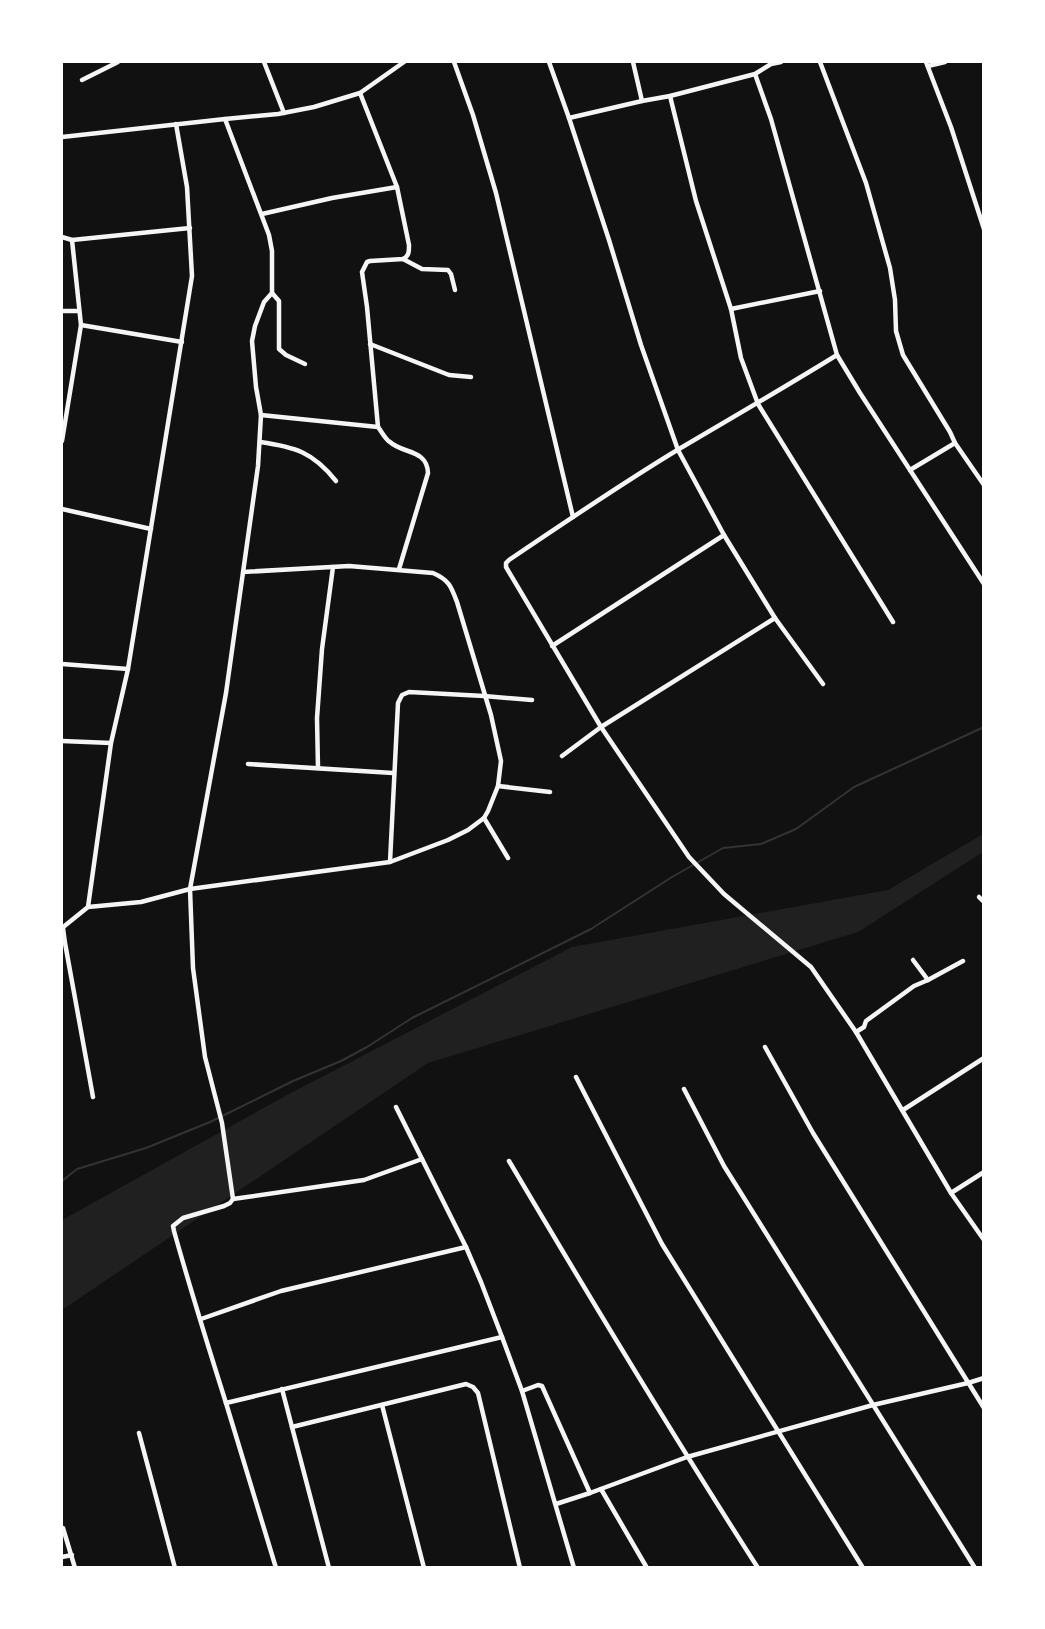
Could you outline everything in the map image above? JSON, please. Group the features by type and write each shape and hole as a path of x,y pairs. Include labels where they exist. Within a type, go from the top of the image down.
{"street":[{"path":"82,80 118,62"},
{"path":"264,62 284,113"},
{"path":"62,137 284,113 314,107 360,93 404,62"},
{"path":"454,62 473,115 496,193 573,517"},
{"path":"549,62 616,262 641,345 678,450 724,535 775,618 823,684"},
{"path":"633,62 642,100"},
{"path":"569,118 642,100 670,96 755,74 771,64 781,62"},
{"path":"820,62 871,200 890,268 895,300 896,331 903,354 955,443 984,485"},
{"path":"945,62 927,64 951,127 984,229"},
{"path":"755,74 771,119 837,355 984,584"},
{"path":"360,93 397,187 409,245 409,252 403,259"},
{"path":"670,96 696,201 731,309 741,358 758,404 893,622"},
{"path":"225,119 269,236 272,251 273,292 279,301 279,349 305,364"},
{"path":"88,907 111,743 128,669 192,276 187,187 176,124"},
{"path":"262,214 332,198 397,187"},
{"path":"62,237 72,240 190,228"},
{"path":"62,441 63,418 81,325 72,240"},
{"path":"399,569 428,473 428,466 418,455 389,442 378,427 362,272 367,262 370,261 403,259 422,269 448,270 455,290"},
{"path":"731,309 820,291"},
{"path":"273,292 264,302 252,341 261,415 258,466 226,693 190,889 193,968 205,1057 222,1123 232,1199 224,1206 183,1218 173,1226 276,1568"},
{"path":"62,311 78,311"},
{"path":"81,325 182,342"},
{"path":"370,344 449,375 471,377"},
{"path":"837,355 678,450 573,517 506,563 507,570 601,728 689,857 724,894 811,967 856,1032 951,1192 984,1240"},
{"path":"261,415 378,427"},
{"path":"260,442 293,448 306,454 328,470 336,481"},
{"path":"910,470 955,443"},
{"path":"62,508 151,529"},
{"path":"552,645 724,535"},
{"path":"93,1097 62,928 88,907 141,902 190,889 390,862 468,830 484,818 498,786 501,761 491,715 451,585 443,578 433,573 349,566 243,572"},
{"path":"318,768 317,718 322,649 333,567"},
{"path":"562,756 601,728 775,618"},
{"path":"62,664 128,669"},
{"path":"390,862 393,772 398,703 402,694 409,692 532,700"},
{"path":"62,741 111,743"},
{"path":"248,764 393,772"},
{"path":"498,786 550,792"},
{"path":"484,818 508,858"},
{"path":"979,897 984,902"},
{"path":"913,960 928,980"},
{"path":"856,1032 864,1027 866,1021 914,986 963,961"},
{"path":"765,1047 813,1133 984,1408"},
{"path":"903,1110 984,1058"},
{"path":"576,1077 662,1244 863,1568"},
{"path":"684,1089 724,1166 975,1568"},
{"path":"396,1107 482,1282 522,1391 574,1568"},
{"path":"232,1199 364,1180 422,1159"},
{"path":"509,1161 687,1457 758,1568"},
{"path":"951,1192 984,1172"},
{"path":"201,1319 280,1291 466,1247"},
{"path":"226,1403 502,1337"},
{"path":"556,1504 687,1457 873,1405 984,1378"},
{"path":"292,1427 466,1384 473,1387 478,1393 520,1568"},
{"path":"522,1391 538,1385 542,1386 590,1493"},
{"path":"282,1389 329,1568"},
{"path":"382,1405 424,1568"},
{"path":"139,1433 175,1568"},
{"path":"601,1489 647,1568"},
{"path":"63,1528 75,1568"},
{"path":"62,1557 72,1555"}],"shaded area":[{"path":"983,834 983,852 858,932 428,1063 62,1310 62,1220 287,1095 572,947 888,890"}],"waterway":[{"path":"62,1181 77,1169 146,1148 210,1122 293,1081 341,1061 412,1018 591,929 672,877 723,848 761,844 796,829 854,787 984,727"}]}
